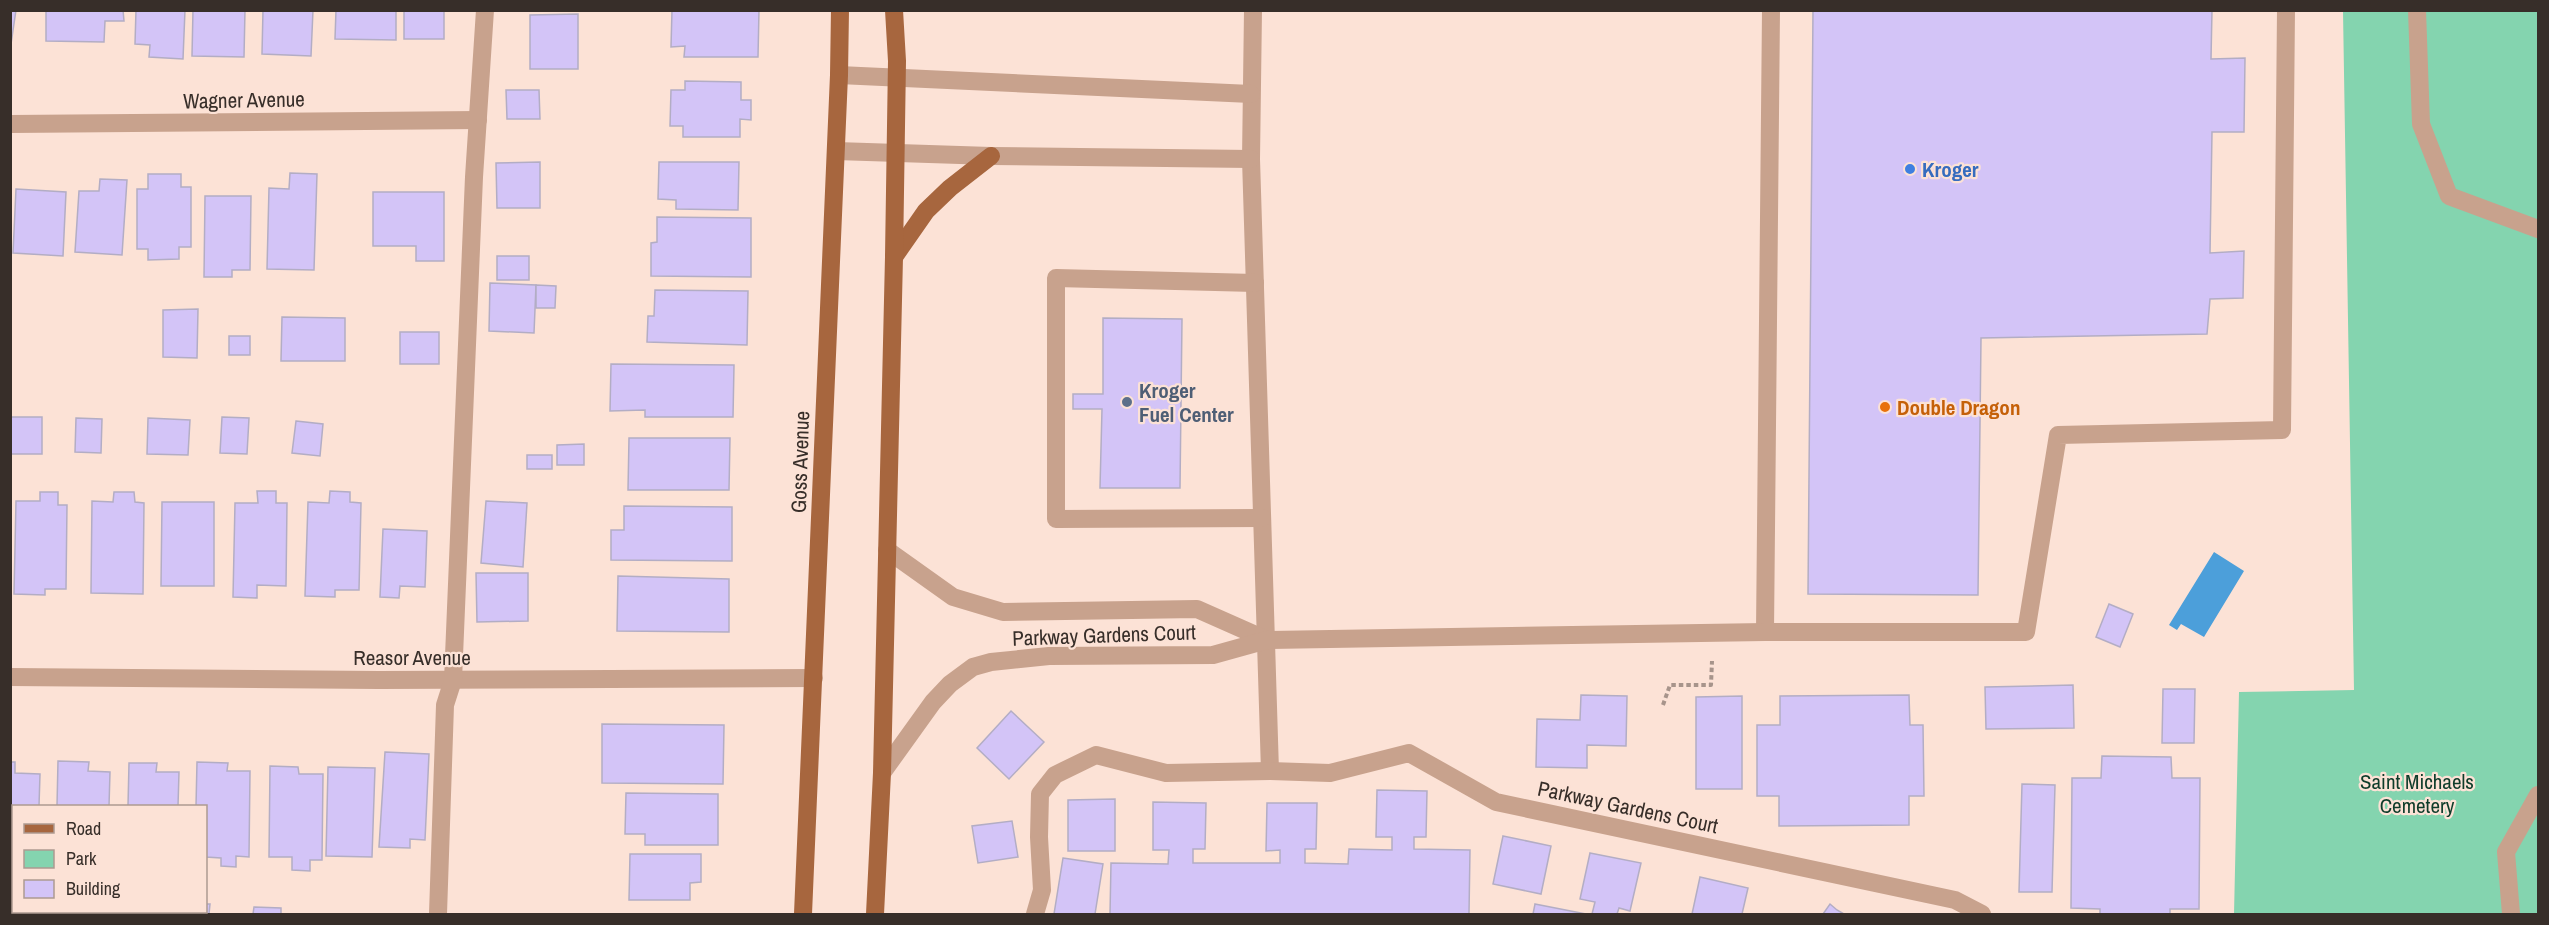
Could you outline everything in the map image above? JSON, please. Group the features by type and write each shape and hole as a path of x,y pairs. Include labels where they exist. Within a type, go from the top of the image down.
{"main road":[{"name":"Goss Avenue","path":"803,915 840,10"},
{"path":"875,915 882,773 894,257 897,61 894,10"},
{"path":"894,257 926,211 950,188 991,156"}],"street":[{"path":"438,915 446,705 453,680 485,10"},
{"path":"1254,10 1251,159 1270,771"},
{"path":"1765,632 1771,10"},
{"path":"1267,640 1765,632 2026,632 2058,435 2282,430 2286,10"},
{"path":"2417,10 2421,124 2449,196 2538,229"},
{"path":"839,75 1251,94"},
{"name":"Wagner Avenue","path":"10,124 478,120"},
{"path":"836,151 991,156 1251,159"},
{"path":"1255,283 1056,278 1056,519 1262,518"},
{"name":"Parkway Gardens Court","path":"887,550 953,597 1004,612 1197,609 1267,640"},
{"name":"Parkway Gardens Court","path":"882,773 933,702 950,684 973,667 991,662 1049,656 1213,655 1267,640"},
{"name":"Reasor Avenue","path":"10,677 453,680 814,678"},
{"name":"Parkway Gardens Court","path":"1035,915 1042,890 1039,837 1040,794 1055,775 1096,755 1166,773 1270,771 1330,773 1409,753 1496,801 1954,900 1982,915"},
{"path":"2511,915 2506,852 2538,795"}],"path":[{"path":"1663,705 1670,685 1711,685 1714,633"}],"green space":[{"name":"Saint Michaels Cemetery","path":"2343,11 2538,11 2538,914 2234,914 2239,692 2354,690"}],"water":[{"path":"2214,552 2244,571 2204,637 2181,624 2177,630 2169,625"}],"building":[{"path":"10,10 16,10 10,51"},
{"path":"46,10 123,10 124,21 105,21 104,42 46,41"},
{"path":"136,10 185,10 183,59 149,57 150,45 135,44"},
{"path":"193,10 245,10 244,57 192,56"},
{"path":"263,10 313,10 311,56 262,54"},
{"path":"336,10 396,10 396,40 335,39"},
{"path":"404,10 444,10 444,39 404,39"},
{"path":"672,10 759,10 758,57 684,57 685,46 671,47"},
{"path":"1813,10 2212,10 2211,59 2245,58 2244,132 2212,132 2210,253 2244,251 2243,298 2210,299 2207,334 1981,338 1978,595 1808,594"},
{"path":"578,14 578,69 530,69 530,15"},
{"path":"685,81 741,82 741,100 751,100 751,120 740,119 740,137 683,137 683,126 670,126 671,90 685,90"},
{"path":"506,90 539,90 540,119 507,119"},
{"path":"540,162 540,208 497,208 496,163"},
{"path":"659,162 739,162 738,210 676,209 676,200 658,199"},
{"path":"290,173 317,174 314,270 267,269 269,188 289,189"},
{"path":"148,174 181,174 181,187 191,187 191,247 179,247 179,259 148,260 148,249 137,249 137,189 148,189"},
{"path":"100,179 127,180 122,255 75,252 79,191 99,191"},
{"path":"16,189 66,192 63,256 13,253"},
{"path":"373,192 444,192 444,261 416,261 416,246 373,246"},
{"path":"205,196 251,196 250,270 232,270 232,277 204,277"},
{"path":"657,217 751,218 751,277 651,276 651,243 657,242"},
{"path":"497,256 529,256 529,280 497,280"},
{"path":"490,283 536,285 534,333 489,331"},
{"path":"536,285 556,286 555,308 536,308"},
{"path":"655,290 748,291 747,345 647,342 648,316 654,316"},
{"path":"198,309 197,358 163,357 163,310"},
{"path":"282,317 345,318 345,361 281,361"},
{"name":"Kroger Fuel Center","path":"1103,318 1182,319 1180,488 1100,488 1102,409 1073,409 1073,394 1103,394"},
{"path":"400,332 439,332 439,364 400,364"},
{"path":"229,336 250,336 250,355 229,355"},
{"path":"611,364 734,365 733,417 645,417 645,410 610,411"},
{"path":"10,417 42,417 42,454 10,454"},
{"path":"222,417 249,418 247,454 220,453"},
{"path":"76,418 102,419 101,453 75,452"},
{"path":"148,418 190,420 188,455 147,454"},
{"path":"296,421 323,424 320,456 292,453"},
{"path":"629,438 730,438 729,490 628,490"},
{"path":"584,444 584,465 557,465 557,445"},
{"path":"527,455 552,455 552,469 527,469"},
{"path":"257,491 276,491 276,503 287,503 286,586 257,585 257,598 233,597 235,503 258,503"},
{"path":"330,491 350,492 350,502 361,503 359,590 335,590 335,597 305,596 308,502 329,503"},
{"path":"40,492 58,492 58,505 67,505 66,589 45,589 45,595 14,594 16,501 40,501"},
{"path":"114,492 134,492 135,502 144,503 143,594 91,593 92,501 113,502"},
{"path":"486,501 527,503 523,567 481,563"},
{"path":"162,502 214,502 214,586 161,586"},
{"path":"624,506 732,507 732,561 611,560 611,530 624,530"},
{"path":"383,529 427,531 425,587 400,586 399,598 380,597"},
{"path":"476,573 528,573 528,621 477,622"},
{"path":"618,576 729,579 729,632 617,631"},
{"path":"2109,604 2133,614 2120,647 2096,637"},
{"path":"2073,685 2074,728 1986,729 1985,687"},
{"path":"2163,689 2195,689 2194,743 2162,743"},
{"path":"1581,695 1627,696 1626,746 1587,745 1587,768 1536,767 1537,719 1580,720"},
{"path":"1909,695 1910,725 1923,725 1924,796 1909,796 1909,825 1779,826 1779,796 1757,796 1757,725 1780,725 1780,696"},
{"path":"1742,696 1742,789 1696,789 1696,697"},
{"path":"1011,711 1044,742 1009,779 977,748"},
{"path":"602,724 724,725 723,784 602,783"},
{"path":"385,752 429,754 425,840 410,839 410,848 379,847"},
{"path":"2102,756 2171,757 2172,778 2200,778 2199,909 2170,909 2170,914 2100,914 2100,909 2071,908 2072,778 2101,778"},
{"path":"58,761 89,762 88,771 110,772 109,805 57,805"},
{"path":"10,762 15,762 15,773 40,774 39,805 12,805 12,865 10,865"},
{"path":"197,762 228,763 227,771 250,771 249,857 236,856 236,867 221,866 221,858 207,857 207,805 196,805"},
{"path":"129,763 157,763 156,772 179,772 178,805 128,805"},
{"path":"270,766 298,767 299,774 323,774 322,860 310,860 310,871 292,870 292,857 269,857"},
{"path":"328,767 375,768 372,857 326,856"},
{"path":"2022,784 2055,785 2052,892 2019,892"},
{"path":"1377,790 1427,791 1426,837 1414,837 1414,849 1470,850 1469,914 1110,914 1111,863 1168,864 1169,850 1153,850 1153,802 1206,803 1205,849 1193,849 1193,863 1280,863 1280,850 1266,851 1267,803 1317,803 1316,849 1305,849 1305,863 1348,864 1349,849 1392,850 1392,837 1376,837"},
{"path":"626,793 718,794 718,845 645,845 645,834 625,834"},
{"path":"1115,799 1115,851 1068,851 1068,800"},
{"path":"1012,821 1018,857 978,863 972,826"},
{"path":"1503,836 1551,846 1541,894 1493,884"},
{"path":"1590,853 1641,863 1630,911 1619,908 1617,914 1592,914 1595,902 1580,899"},
{"path":"630,854 701,854 701,882 690,883 690,900 629,900"},
{"path":"1063,858 1103,864 1095,914 1054,914"},
{"path":"1700,877 1748,888 1742,914 1692,914"},
{"path":"207,904 210,904 209,914 182,914 207,913"},
{"path":"1535,904 1586,914 1533,914"},
{"path":"1830,904 1837,910 1844,914 1823,914"},
{"path":"254,907 281,908 281,914 253,914"},
{"path":"44,913 70,913 70,914"},
{"path":"112,913 139,913 139,914"}],"place":[{"name":"Kroger","path":"1910,169"},
{"name":"Kroger Fuel Center","path":"1127,402"},
{"name":"Double Dragon","path":"1885,407"}]}
